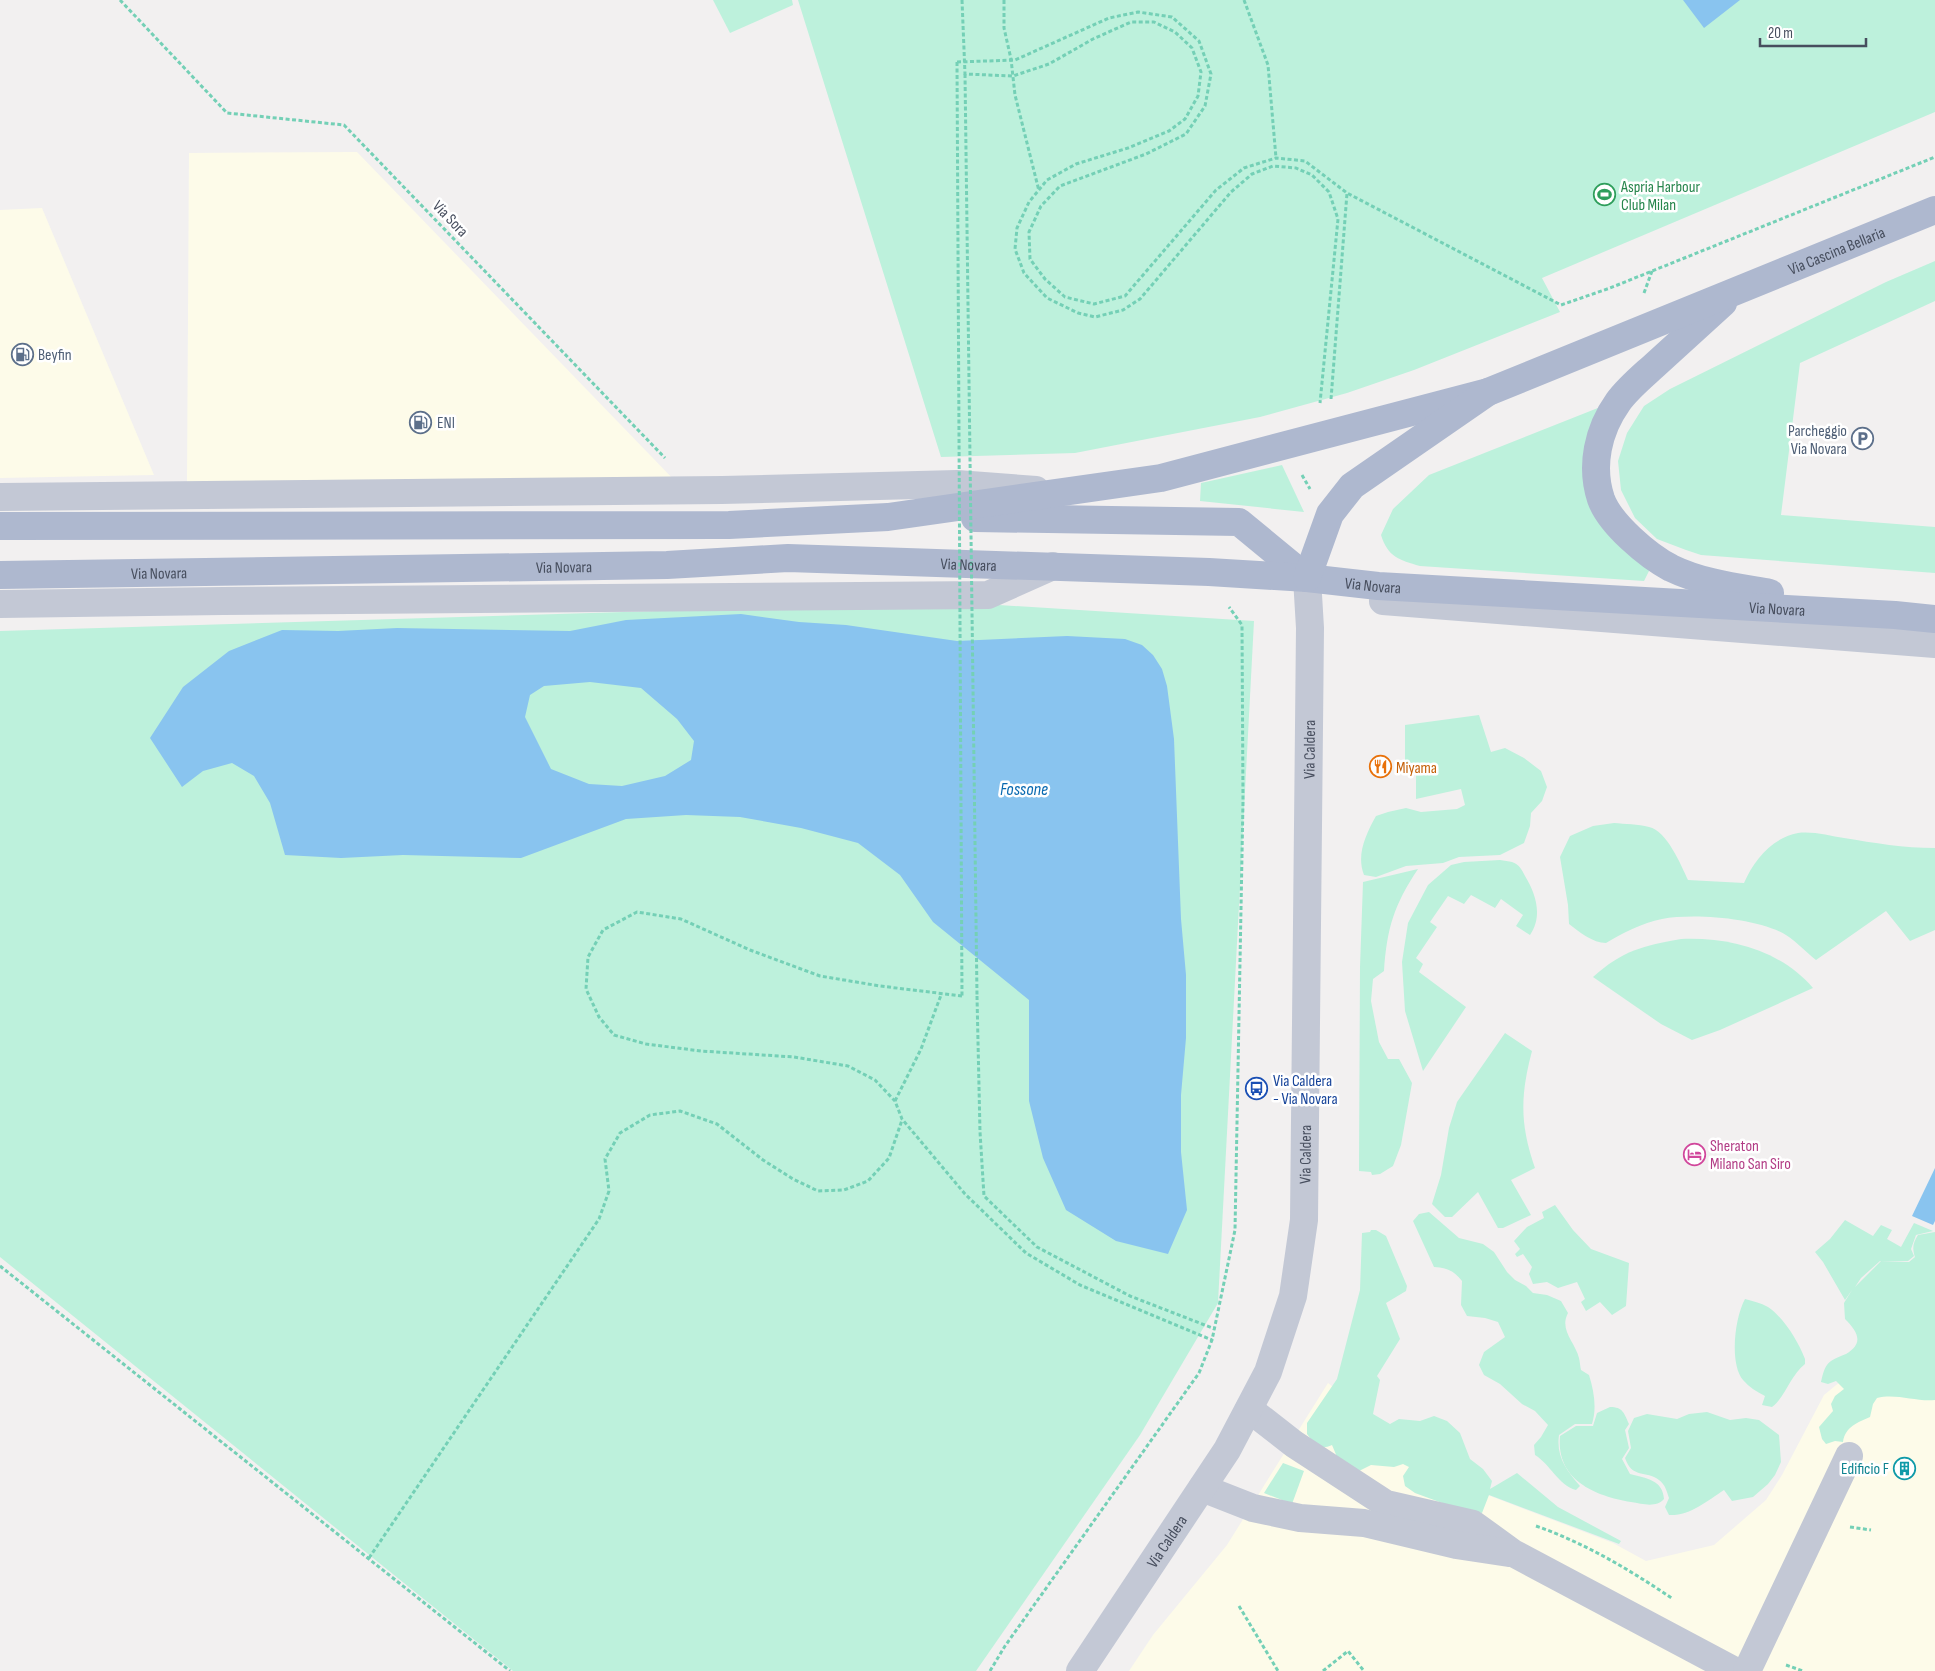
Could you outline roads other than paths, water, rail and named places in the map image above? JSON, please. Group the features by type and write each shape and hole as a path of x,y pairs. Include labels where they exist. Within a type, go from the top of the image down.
{"main road":[{"name":"Via Cascina Bellaria","path":"1488,392 1935,210"},
{"path":"1738,290 1636,382 1619,400 1609,417 1597,447 1596,466 1602,501 1628,536 1647,554 1671,568 1700,580 1895,615"},
{"path":"888,517 1161,478 1488,392"},
{"path":"0,526 729,525 888,517 1239,522 1307,578 1330,514 1352,486 1488,392"},
{"name":"Via Novara","path":"0,575 657,566 788,558 1053,566 1307,578 1378,586 1895,615 1935,619"}],"street":[{"path":"0,497 722,490 957,484 1063,492"},
{"path":"0,604 243,600 988,595 1053,566"},
{"name":"Via Caldera","path":"1080,1671 1227,1450 1268,1372 1293,1296 1304,1220 1310,628 1307,578"},
{"path":"1383,601 1935,644"},
{"path":"1249,1409 1294,1444 1386,1504 1473,1524 1513,1553 1735,1671"},
{"path":"1747,1671 1848,1456"},
{"path":"1202,1488 1253,1508 1300,1518 1364,1523 1456,1545 1513,1553"}],"water":[{"path":"1683,0 1740,0 1704,28"},
{"name":"Fossone","path":"741,614 799,622 846,625 957,641 1067,636 1125,639 1142,645 1153,655 1162,669 1167,686 1174,739 1181,919 1186,975 1186,1038 1181,1095 1181,1152 1187,1210 1168,1254 1116,1241 1066,1210 1043,1158 1029,1101 1029,1000 933,922 900,875 858,843 801,828 740,817 686,815 626,819 521,858 403,855 341,858 285,855 270,803 254,776 232,763 203,771 182,787 150,738 183,687 229,651 282,630 338,631 397,628 570,631 626,620","holes":["590,682 641,688 677,719 694,741 691,760 665,776 622,786 589,784 551,769 525,717 530,695 544,686"]},
{"path":"1935,1168 1935,1221 1933,1225 1912,1216"}],"place":[{"name":"Aspria Harbour Club Milan","path":"1605,195"},
{"name":"Beyfin","path":"22,354"},
{"name":"ENI","path":"421,422"},
{"name":"Parcheggio Via Novara","path":"1863,439"},
{"name":"Miyama","path":"1380,767"},
{"name":"Via Caldera - Via Novara","path":"1257,1089"},
{"name":"Sheraton Milano San Siro","path":"1694,1154"},
{"name":"Edificio F","path":"1905,1468"}]}
